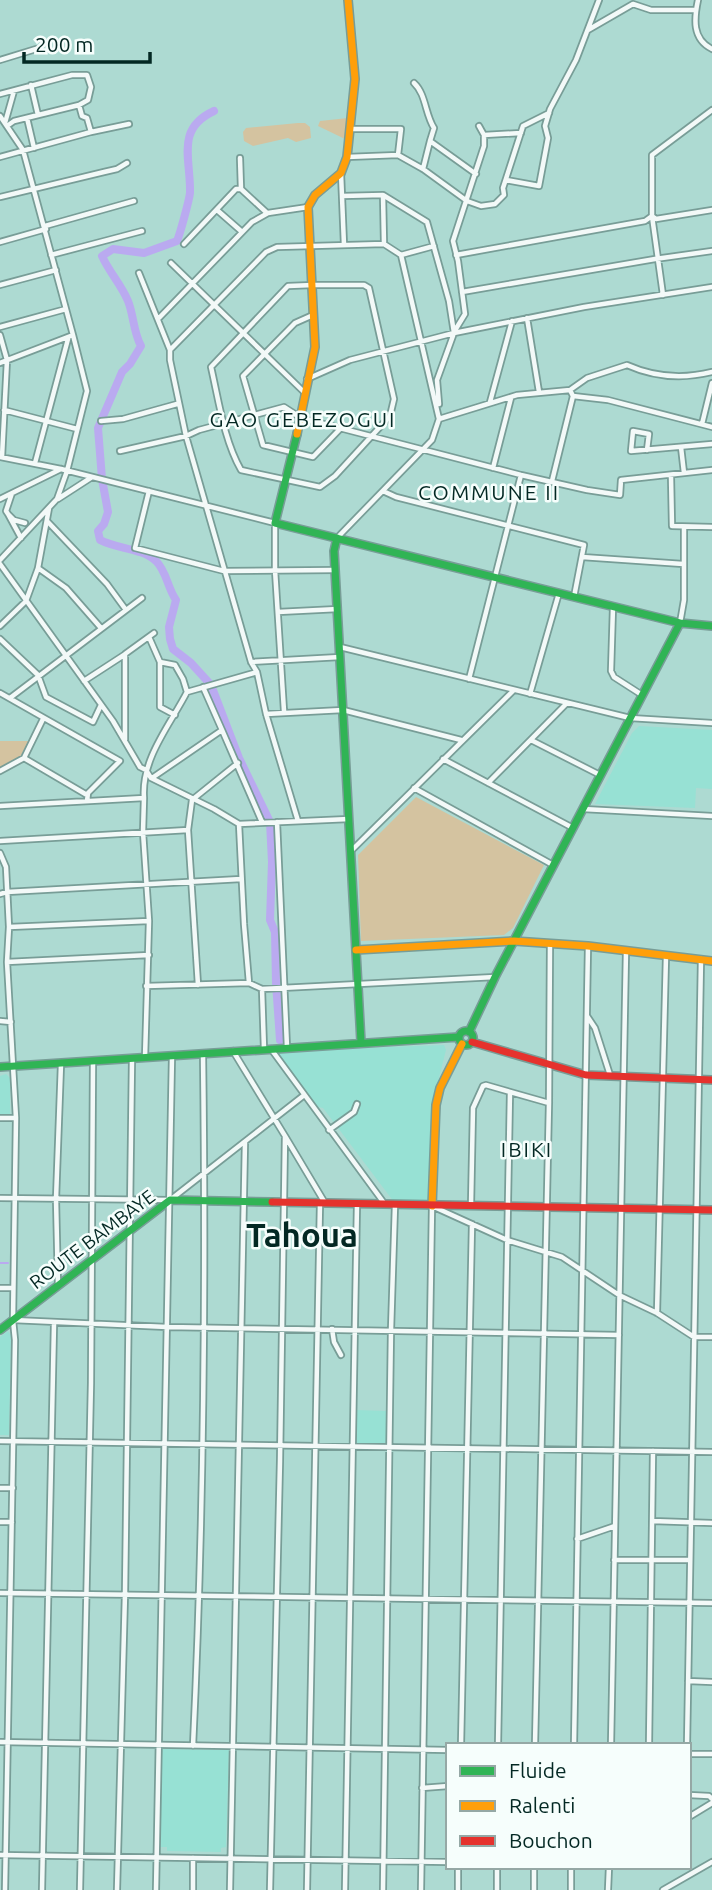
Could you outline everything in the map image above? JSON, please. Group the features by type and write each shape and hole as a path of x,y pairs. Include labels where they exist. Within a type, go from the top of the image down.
{"street":[{"path":"344,245 341,173 347,157 355,79 348,0"},
{"path":"506,180 539,186 548,138 545,126 549,113 576,61 599,0"},
{"path":"698,0 697,36 702,44 712,49"},
{"path":"588,31 633,5 651,10 696,10"},
{"path":"0,60 36,49"},
{"path":"0,94 72,75 87,75 91,87 88,100 79,105 6,125"},
{"path":"414,83 434,128 423,169"},
{"path":"31,85 38,115"},
{"path":"6,125 14,90"},
{"path":"79,105 91,132"},
{"path":"663,295 652,216 652,155 712,110"},
{"path":"347,157 398,156 423,169 467,201 481,206 495,204 504,195 523,126 549,113"},
{"path":"0,116 23,150 87,391 57,499"},
{"path":"27,118 34,148"},
{"path":"0,156 129,124"},
{"path":"361,1042 334,551 337,538 432,440 439,419 437,380 454,333 465,314 453,241 484,146 484,135 479,126"},
{"path":"351,129 401,129 398,156"},
{"path":"484,135 521,133"},
{"path":"430,141 476,174"},
{"path":"240,158 241,189 268,213"},
{"path":"0,197 117,169 127,163"},
{"path":"284,712 275,570 275,523 315,347 308,207 315,195 341,173"},
{"path":"184,244 236,189 241,189"},
{"path":"342,196 383,195 427,222 449,301 454,333"},
{"path":"383,195 384,244"},
{"path":"0,242 134,201"},
{"path":"159,318 241,231 268,213 308,207"},
{"path":"217,210 241,231"},
{"path":"652,216 656,219 712,210"},
{"path":"456,255 597,228 622,226 645,221 652,216"},
{"path":"51,255 142,231"},
{"path":"170,350 266,251 277,247 384,244 401,255 439,419"},
{"path":"401,255 434,246"},
{"path":"462,292 656,258 712,251"},
{"path":"170,263 305,393"},
{"path":"0,285 57,270"},
{"path":"139,273 170,350 177,404 251,662 257,672 298,821"},
{"path":"313,285 364,285 369,288 394,399 390,416 335,476 320,487 242,470 234,457 223,423 211,367 288,286 313,285"},
{"path":"307,380 349,360 454,333 584,307 712,287"},
{"path":"0,327 66,309"},
{"path":"314,315 295,323 243,376 263,445 313,457 340,429"},
{"path":"527,318 539,393"},
{"path":"490,403 512,321"},
{"path":"0,335 7,360 1,457 205,504 680,623 712,626"},
{"path":"0,363 71,337"},
{"path":"35,463 71,337"},
{"path":"439,419 511,397 570,390 587,378 627,365 639,370 678,377 712,372"},
{"path":"702,424 712,385"},
{"path":"552,481 573,396 570,390"},
{"path":"573,396 608,400 712,427"},
{"path":"493,468 511,397"},
{"path":"101,421 123,419 177,404"},
{"path":"120,451 186,436 284,407 301,418 421,451 587,490 620,495 621,480 712,470"},
{"path":"3,410 77,429"},
{"path":"647,450 649,434 634,431 631,451 647,450 712,444"},
{"path":"681,447 684,473"},
{"path":"0,499 64,470"},
{"path":"469,679 521,475"},
{"path":"671,476 672,526 712,527"},
{"path":"93,477 57,499 0,562 102,705 140,767 146,770 152,779 239,824 349,819"},
{"path":"149,491 135,548 224,571 335,570"},
{"path":"383,491 397,497 584,545 573,597"},
{"path":"12,493 6,511 21,538"},
{"path":"0,626 26,601 38,568 49,508"},
{"path":"8,514 14,520 25,523"},
{"path":"47,521 107,584 126,610"},
{"path":"469,1032 495,977 680,623 684,600 684,527"},
{"path":"582,557 683,564"},
{"path":"38,568 66,588 101,628"},
{"path":"530,694 559,593"},
{"path":"10,698 142,598"},
{"path":"613,607 611,671 614,677 642,695"},
{"path":"278,612 338,609"},
{"path":"84,681 155,633"},
{"path":"149,638 160,662 160,707 175,715"},
{"path":"0,639 38,675 46,697 93,722 102,705"},
{"path":"340,647 630,718 712,723"},
{"path":"125,654 125,741"},
{"path":"251,662 340,657"},
{"path":"145,1058 149,921 143,785 146,770 187,692 175,664 160,662"},
{"path":"187,692 257,672"},
{"path":"203,687 262,823"},
{"path":"351,851 514,690"},
{"path":"0,694 121,759 87,798"},
{"path":"488,783 567,703"},
{"path":"267,714 343,710 461,740"},
{"path":"0,771 24,758 43,719"},
{"path":"152,779 222,730"},
{"path":"531,740 600,775"},
{"path":"24,758 87,798"},
{"path":"443,759 573,828"},
{"path":"198,985 188,830 192,800 238,763"},
{"path":"414,788 553,865"},
{"path":"1,803 144,798"},
{"path":"583,809 712,816"},
{"path":"277,822 287,1047"},
{"path":"239,824 249,983"},
{"path":"0,841 188,830"},
{"path":"0,853 6,867 16,1118 12,1288 15,1340 12,1593 3,1855 5,1890"},
{"path":"0,894 241,879"},
{"path":"9,927 149,921"},
{"path":"356,950 514,941 588,946 712,961"},
{"path":"535,1743 550,1066 550,943"},
{"path":"574,1743 588,946"},
{"path":"611,1743 626,951"},
{"path":"8,962 149,955"},
{"path":"657,1313 666,956"},
{"path":"687,1743 701,959"},
{"path":"146,986 249,983 262,989 495,977"},
{"path":"262,989 267,1049 386,1205"},
{"path":"587,1016 595,1028 610,1075"},
{"path":"0,1021 11,1022"},
{"path":"421,1890 424,1598 436,1105 440,1088 463,1032 469,1032"},
{"path":"469,1032 473,1037 472,1042"},
{"path":"0,1068 361,1042 460,1040 466,1045 472,1042 586,1075 712,1080"},
{"path":"233,1051 275,1118 322,1203 307,1890"},
{"path":"194,1746 200,1595 204,1327 202,1054"},
{"path":"156,1890 172,1056"},
{"path":"117,1890 125,1594 132,1059"},
{"path":"80,1890 87,1593 93,1062"},
{"path":"58,1285 56,1199 61,1064"},
{"path":"471,1206 473,1108 486,1084 549,1103"},
{"path":"498,1743 510,1092"},
{"path":"170,1200 303,1096"},
{"path":"329,1130 354,1112 357,1104"},
{"path":"0,1118 16,1118"},
{"path":"270,1890 285,1136"},
{"path":"230,1890 245,1142"},
{"path":"0,1198 712,1210"},
{"name":"ROUTE BAMBAYE","path":"0,1330 170,1200"},
{"path":"345,1890 357,1204"},
{"path":"383,1890 395,1205"},
{"path":"432,1206 507,1240 562,1257 620,1295 657,1313 694,1337 712,1337"},
{"path":"461,1743 472,1224"},
{"path":"0,1288 12,1288"},
{"path":"13,1320 54,1324 167,1327 619,1335"},
{"path":"42,1890 54,1324"},
{"path":"332,1329 334,1342 341,1355"},
{"path":"0,1441 712,1452"},
{"path":"649,1743 653,1451"},
{"path":"0,1488 13,1488"},
{"path":"652,1521 712,1523"},
{"path":"0,1522 12,1522"},
{"path":"577,1539 615,1526"},
{"path":"614,1560 690,1560"},
{"path":"0,1593 712,1603"},
{"path":"688,1681 712,1682"},
{"path":"0,1742 446,1750"},
{"path":"691,1754 712,1754"},
{"path":"422,1788 446,1786"},
{"path":"691,1795 709,1796 712,1801 691,1816"},
{"path":"3,1855 446,1862"},
{"path":"193,1858 193,1890"},
{"path":"663,1890 712,1862"},
{"path":"458,1869 458,1890"},
{"path":"497,1869 497,1890"},
{"path":"534,1869 534,1890"},
{"path":"571,1869 571,1890"},
{"path":"608,1890 609,1869"}],"shaded area":[{"path":"348,118 348,138 345,139 318,126 320,121"},
{"path":"305,123 310,127 311,138 296,142 288,138 253,146 244,141 243,132 246,128"},
{"path":"639,726 712,730 712,789 696,788 695,808 595,804 632,733"},
{"path":"0,741 29,741 20,757 0,768"},
{"path":"416,797 544,865 513,928 504,935 361,941 358,855"},
{"path":"444,1045 446,1050 432,1105 430,1201 426,1203 394,1202 323,1108 314,1106 278,1055 279,1051"},
{"path":"6,1074 10,1078 10,1116 0,1115 0,1076"},
{"path":"8,1331 11,1335 9,1435 0,1435 0,1337"},
{"path":"356,1410 387,1411 386,1443 355,1443"},
{"path":"161,1749 229,1750 226,1847 221,1848 221,1852 167,1851 167,1847 160,1847"}],"waterway":[{"path":"214,111 202,118 190,136 190,193 177,241 144,253 113,249 102,256 128,301 141,346 122,372 98,428 108,512 98,531 100,540 144,554 156,561 162,570 176,600 169,627 173,649 191,663 211,685 239,758 270,822 270,920 275,932 280,1040"},
{"path":"0,1263 8,1263"}],"traffic: fast":[{"path":"297,434 275,523 680,623 712,626"},
{"path":"337,538 334,551 361,1042"},
{"path":"469,1032 495,977 680,623"},
{"path":"466,1031 471,1033 473,1038 471,1043 466,1045 461,1043 459,1038 461,1033 466,1031"},
{"path":"0,1067 459,1037"},
{"path":"0,1330 170,1200 272,1202"}],"traffic: slow":[{"path":"297,434 315,347 308,207 315,195 341,173 347,157 355,79 348,0"},
{"path":"356,950 514,941 588,946 712,961"},
{"path":"432,1206 436,1105 440,1088 462,1044"}],"traffic: jam":[{"path":"472,1042 586,1075 712,1080"},
{"path":"272,1202 712,1210"}],"district":[{"name":"GAO GEBEZOGUI","path":"303,419"},
{"name":"COMMUNE II","path":"489,492"},
{"name":"IBIKI","path":"527,1149"},
{"name":"Tahoua","path":"302,1234"}]}
